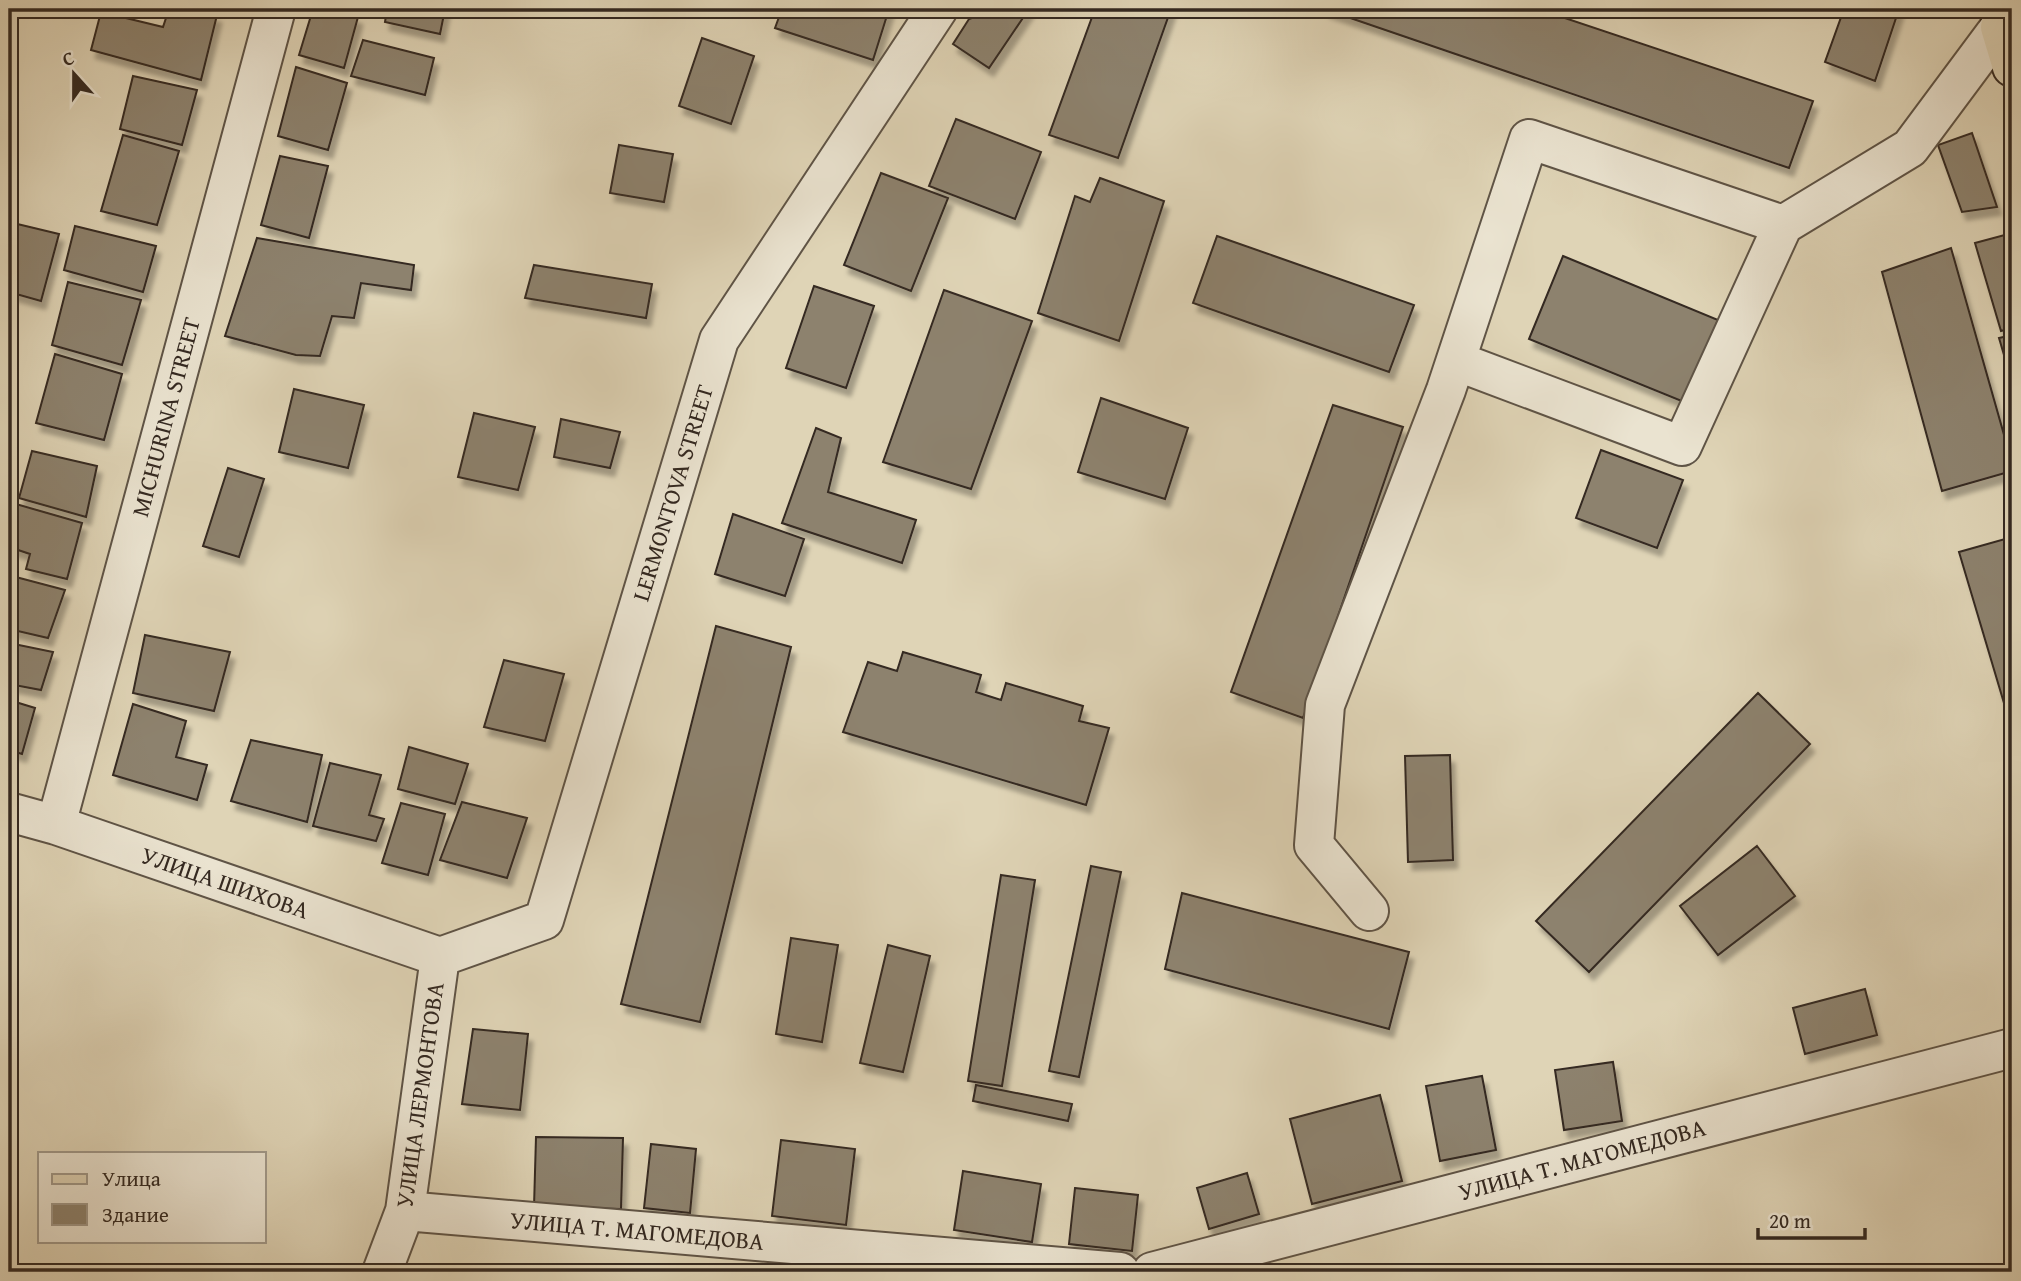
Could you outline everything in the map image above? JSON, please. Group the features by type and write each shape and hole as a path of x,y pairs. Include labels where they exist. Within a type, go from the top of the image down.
{"main road":[{"path":"2003,18 2012,67"}],"street":[{"name":"MICHURINA STREET","path":"56,825 276,9"},
{"name":"LERMONTOVA STREET","path":"440,957 544,920 719,340 938,9"},
{"path":"1456,360 1682,446 1783,225 1910,148 2003,18"},
{"path":"1369,911 1314,845 1325,705 1456,360 1530,139 1783,225"},
{"name":"УЛИЦА ШИХОВА","path":"9,812 56,825 440,957"},
{"name":"УЛИЦА ЛЕРМОНТОВА","path":"382,1272 405,1211 440,957"},
{"name":"УЛИЦА Т. МАГОМЕДОВА","path":"1152,1272 2012,1048"},
{"name":"УЛИЦА Т. МАГОМЕДОВА","path":"405,1211 1120,1272"}],"building":[{"path":"169,9 217,15 201,80 91,50 101,12 163,27"},
{"path":"313,9 332,9 358,17 344,68 299,55"},
{"path":"387,9 445,9 440,34 385,22"},
{"path":"782,9 889,9 873,60 775,28"},
{"path":"985,9 1029,9 989,68 953,44 969,19 981,15"},
{"path":"1095,9 1171,9 1118,158 1049,135"},
{"path":"1324,9 1538,9 1813,101 1789,168"},
{"path":"1844,9 1899,9 1875,81 1825,62"},
{"path":"702,38 754,56 731,124 679,106"},
{"path":"363,40 434,58 425,95 351,76"},
{"path":"296,67 347,83 328,150 278,136"},
{"path":"133,76 197,90 182,145 120,129"},
{"path":"956,119 1041,152 1015,219 929,186"},
{"path":"1972,133 1997,207 1962,212 1938,145"},
{"path":"123,135 179,151 157,225 101,211"},
{"path":"619,145 673,154 664,202 610,193"},
{"path":"280,156 328,166 309,238 261,225"},
{"path":"881,173 948,198 911,291 844,265"},
{"path":"1100,178 1164,201 1119,341 1038,313 1075,196 1090,202"},
{"path":"9,222 59,234 41,301 9,292"},
{"path":"75,226 156,246 143,292 64,270"},
{"path":"2012,233 2012,328 2001,331 1975,243"},
{"path":"1217,236 1414,305 1389,372 1193,303"},
{"path":"257,238 414,265 411,290 361,283 354,318 332,316 320,356 296,355 225,336"},
{"path":"1951,248 2012,463 2012,471 1942,491 1882,272"},
{"path":"1563,256 1718,320 1684,402 1529,339"},
{"path":"534,265 652,284 646,318 525,298"},
{"path":"68,282 141,300 122,365 52,345"},
{"path":"814,286 874,306 846,388 786,368"},
{"path":"944,290 1032,321 971,489 883,462"},
{"path":"2012,335 2012,382 1999,338"},
{"path":"55,354 122,374 104,440 36,423"},
{"path":"294,389 364,405 348,468 279,452"},
{"path":"1101,398 1188,428 1165,499 1078,472"},
{"path":"1333,405 1403,427 1303,718 1231,692"},
{"path":"474,413 535,427 518,490 458,477"},
{"path":"561,419 620,432 610,468 554,457"},
{"path":"816,428 841,438 828,492 916,520 902,563 782,523"},
{"path":"1601,450 1683,480 1657,548 1576,518"},
{"path":"32,451 97,466 86,517 19,498"},
{"path":"228,468 264,479 239,557 203,546"},
{"path":"9,502 82,523 67,579 26,569 30,554 9,547"},
{"path":"733,514 804,539 785,596 715,574"},
{"path":"2012,537 2012,730 1959,552"},
{"path":"12,576 65,590 48,638 9,629 9,587"},
{"path":"716,626 791,647 700,1022 621,1004"},
{"path":"145,635 230,652 214,711 133,693"},
{"path":"9,643 53,652 41,690 9,684"},
{"path":"903,652 981,675 976,692 1001,700 1006,683 1083,706 1079,721 1109,728 1086,805 843,732 868,662 897,671"},
{"path":"504,660 564,674 545,741 484,727"},
{"path":"1758,693 1810,744 1589,972 1536,921"},
{"path":"9,700 35,708 22,754 9,750"},
{"path":"133,704 186,721 176,757 207,765 197,800 113,775"},
{"path":"251,740 322,755 307,822 231,801"},
{"path":"409,747 468,764 455,804 398,789"},
{"path":"1450,755 1453,860 1408,862 1405,756"},
{"path":"330,763 381,775 369,815 384,819 376,841 313,826"},
{"path":"462,802 527,818 507,878 440,860"},
{"path":"401,803 445,814 428,875 382,863"},
{"path":"1757,846 1795,896 1718,955 1680,906"},
{"path":"1091,866 1121,872 1079,1077 1049,1071"},
{"path":"1001,875 1035,880 1002,1086 968,1081"},
{"path":"1182,893 1409,952 1389,1029 1165,969"},
{"path":"791,938 838,945 822,1042 776,1034"},
{"path":"888,945 930,956 903,1072 860,1063"},
{"path":"1865,989 1877,1035 1805,1054 1793,1008"},
{"path":"473,1029 528,1034 520,1110 462,1104"},
{"path":"1613,1062 1622,1121 1564,1130 1555,1070"},
{"path":"1482,1076 1496,1150 1440,1161 1426,1086"},
{"path":"976,1085 1072,1104 1068,1121 973,1101"},
{"path":"1380,1095 1402,1181 1312,1204 1290,1119"},
{"path":"536,1137 623,1138 621,1209 534,1207"},
{"path":"781,1140 855,1149 846,1225 772,1216"},
{"path":"651,1144 696,1149 690,1213 644,1208"},
{"path":"963,1171 1041,1184 1032,1242 954,1230"},
{"path":"1247,1173 1259,1214 1209,1229 1197,1188"},
{"path":"1075,1188 1138,1195 1132,1251 1069,1244"}]}
